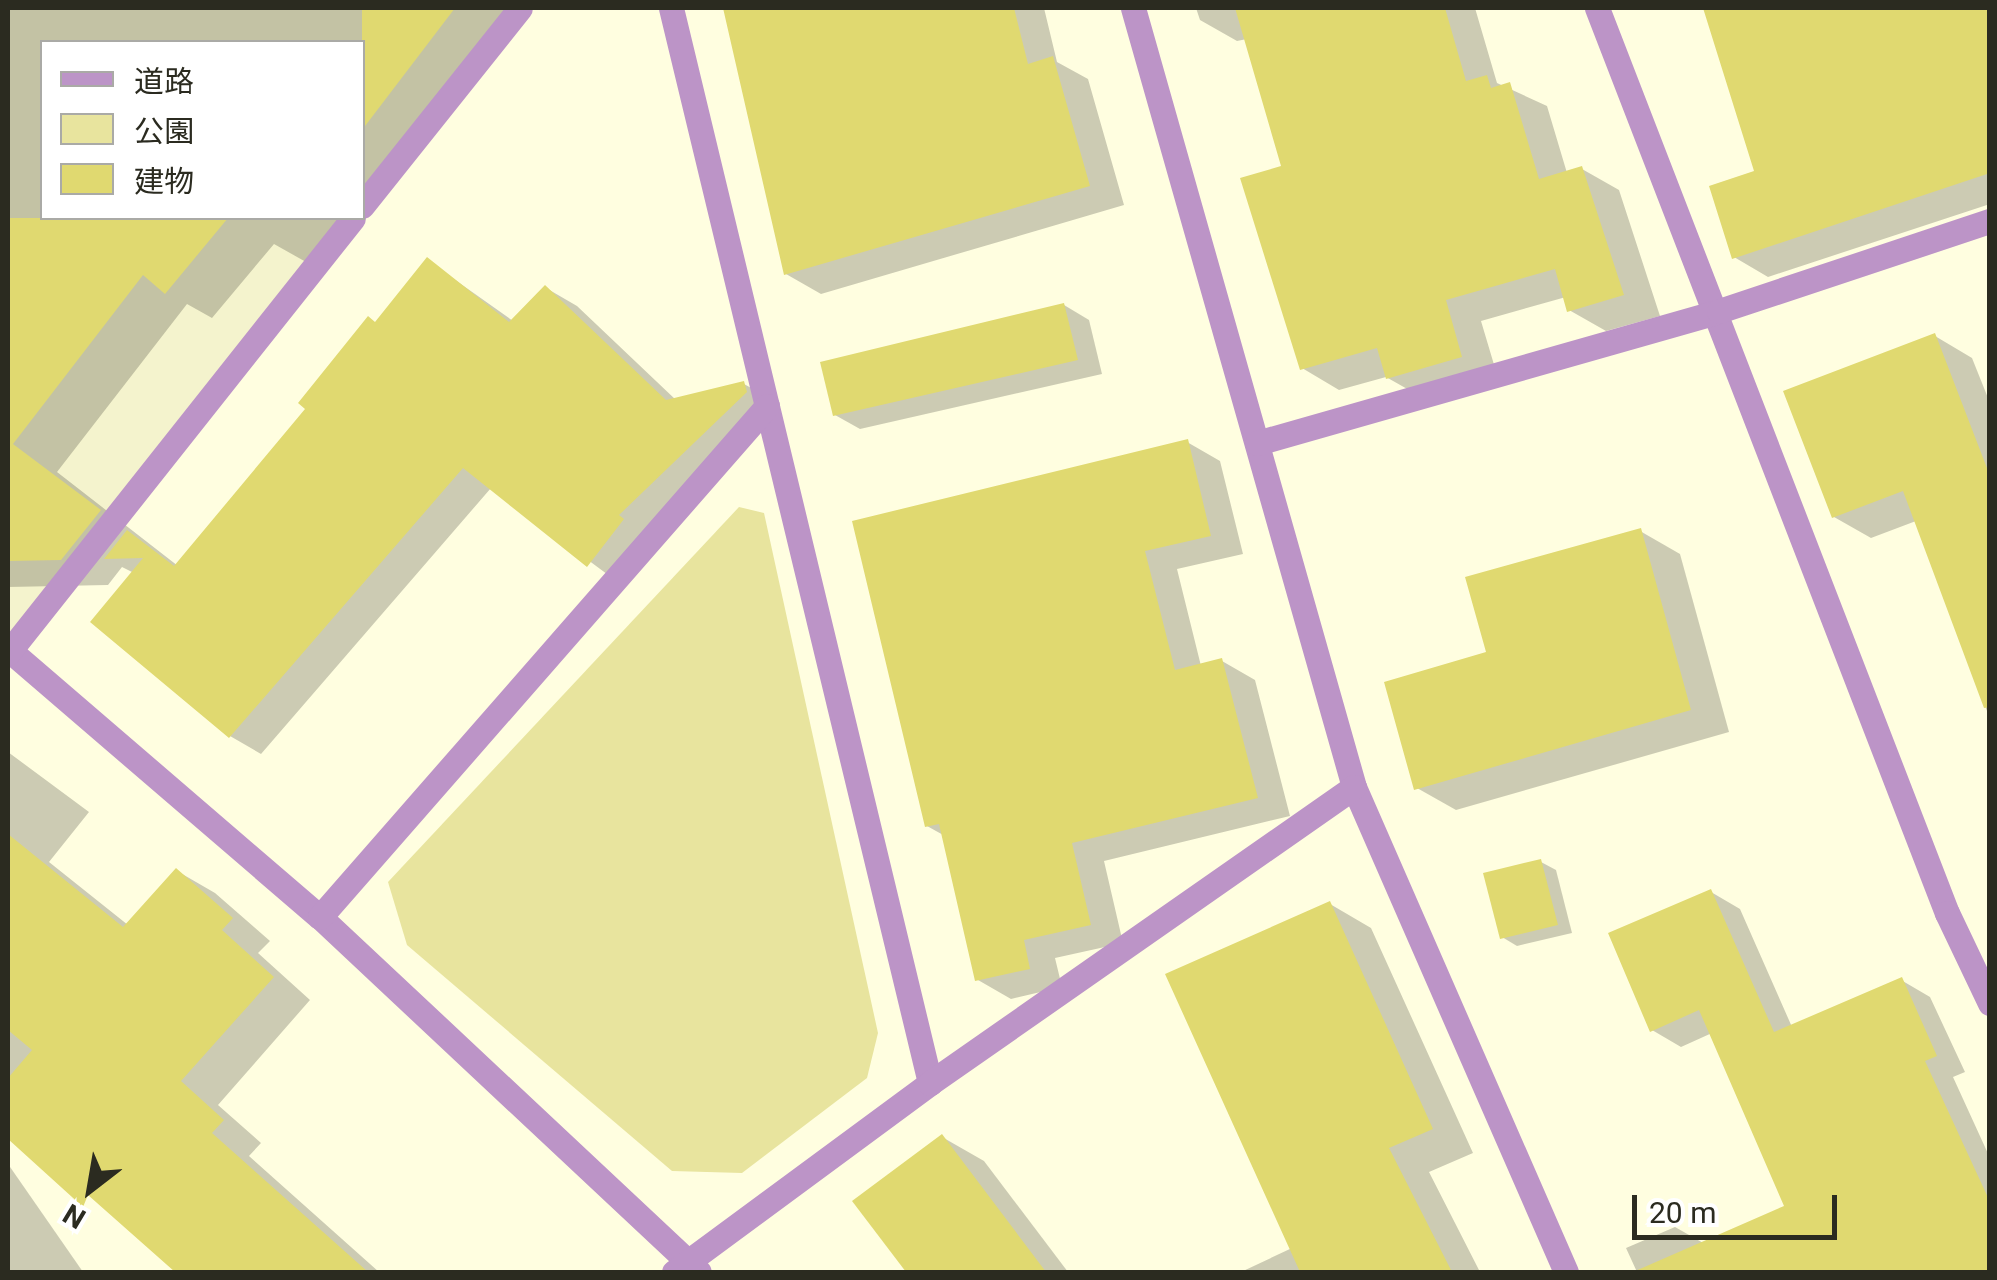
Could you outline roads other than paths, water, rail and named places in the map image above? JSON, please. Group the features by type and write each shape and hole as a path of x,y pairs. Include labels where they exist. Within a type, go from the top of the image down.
{"street":[{"path":"365,202 520,8"},
{"path":"671,8 930,1083"},
{"path":"1133,8 1354,787 1566,1272"},
{"path":"1597,8 1718,311 1947,913 1990,1003"},
{"path":"351,220 8,651 320,917 688,1269 930,1083 1354,787"},
{"path":"1257,443 1718,311 1990,221"},
{"path":"320,917 768,406"}]}
